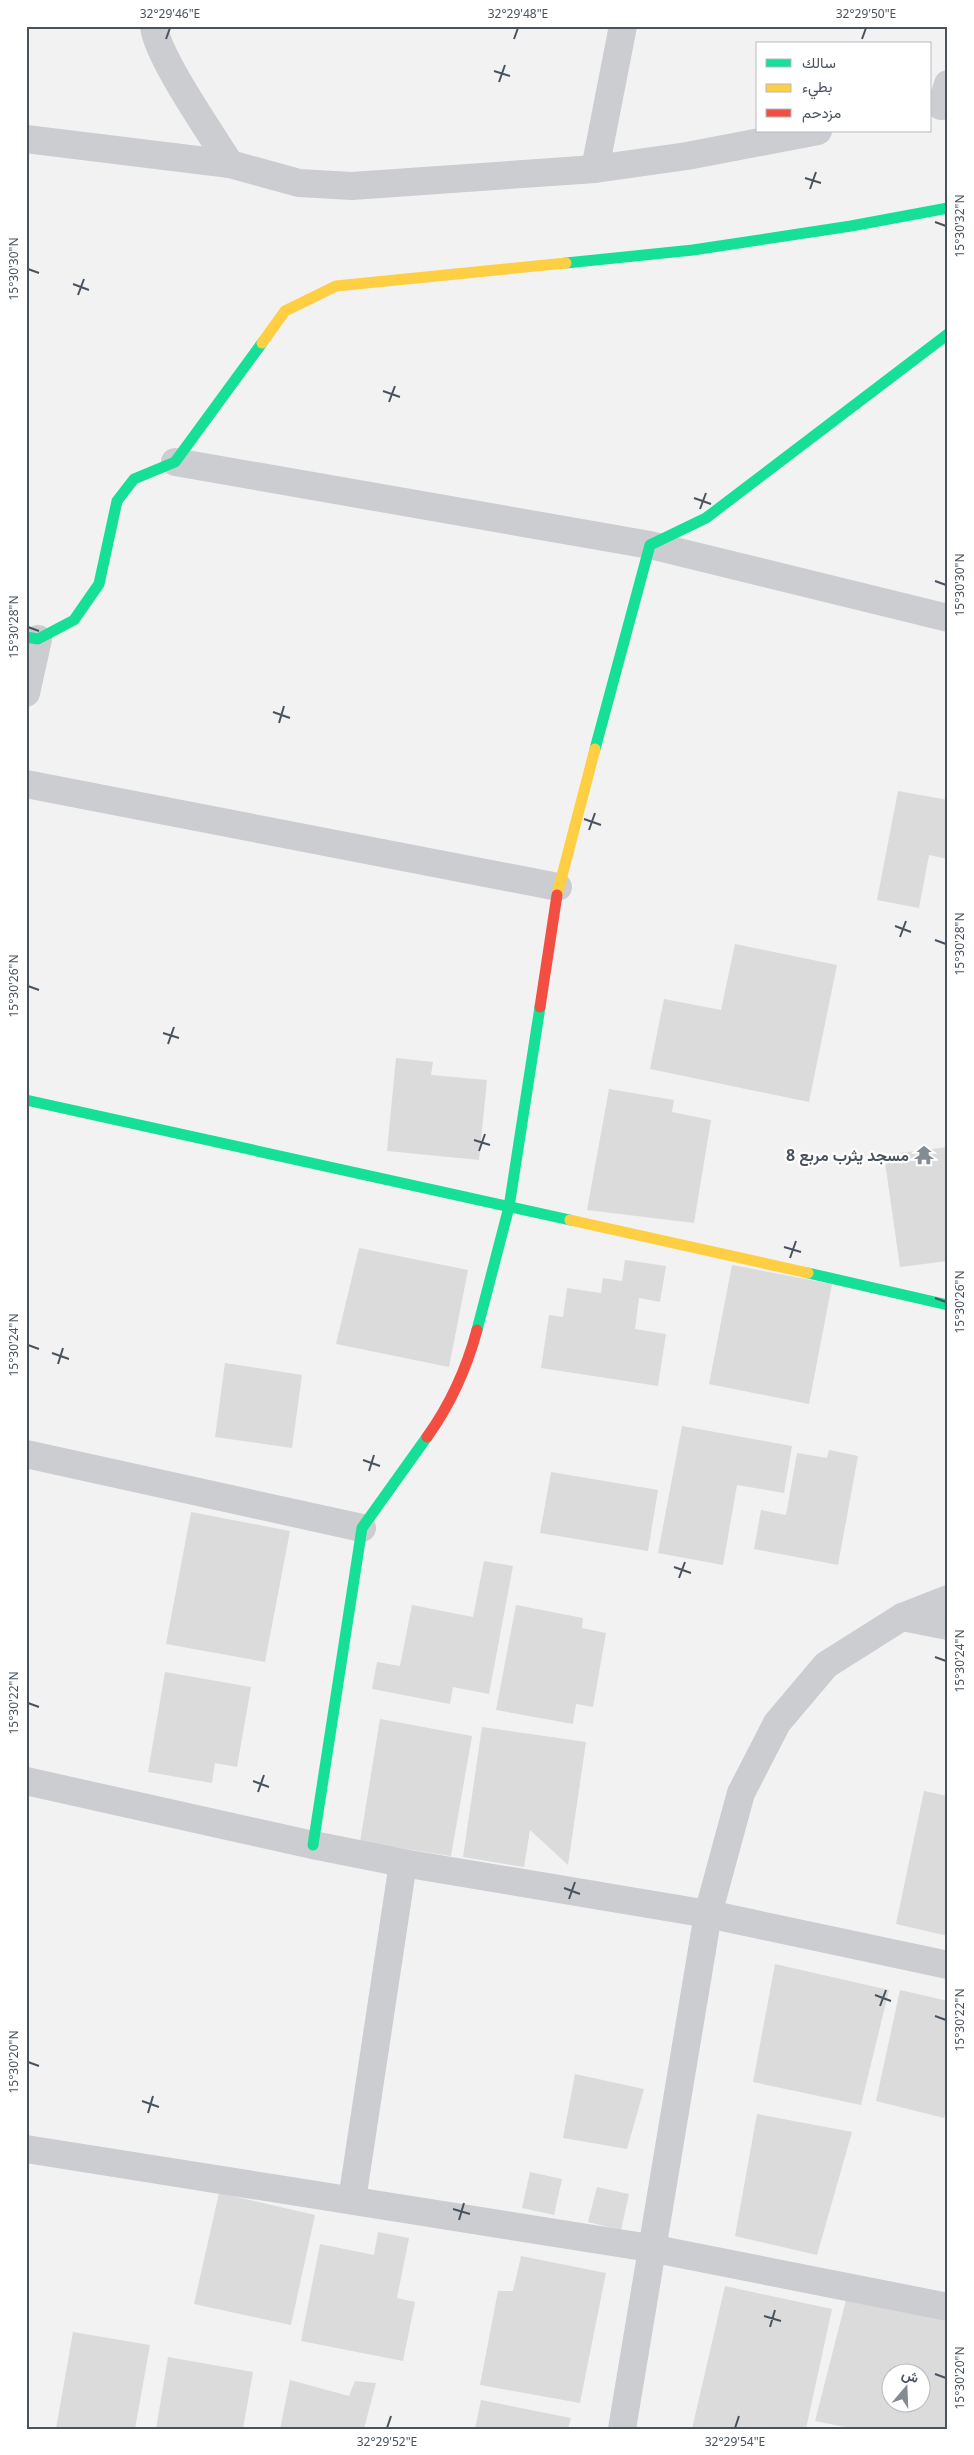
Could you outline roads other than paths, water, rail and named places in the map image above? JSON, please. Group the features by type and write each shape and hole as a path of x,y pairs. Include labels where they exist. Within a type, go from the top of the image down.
{"street":[{"path":"154,26 155,36 181,85 230,164"},
{"path":"595,169 623,26"},
{"path":"26,139 230,164 299,183 352,186 595,169 687,156 813,132"},
{"path":"26,693 32,638 74,620 98,584 117,501 134,479 175,462 285,311 336,286 693,250 851,226 948,208"},
{"path":"313,1846 362,1528 442,1416 472,1350 509,1207 558,887 650,545 706,518 948,334"},
{"path":"175,462 650,545 948,618"},
{"path":"26,784 558,887"},
{"path":"26,1100 228,1143 948,1305"},
{"path":"26,1454 362,1528"},
{"path":"622,2429 650,2248 708,1914 741,1793 777,1723 826,1665 902,1617 948,1599"},
{"path":"902,1617 948,1626"},
{"path":"26,1781 313,1846 708,1914 948,1965"},
{"path":"352,2200 403,1863"},
{"path":"26,2149 650,2248 948,2307"}],"place":[{"name":"مسجد يثرب مربع 8","path":"924,1155"}]}
